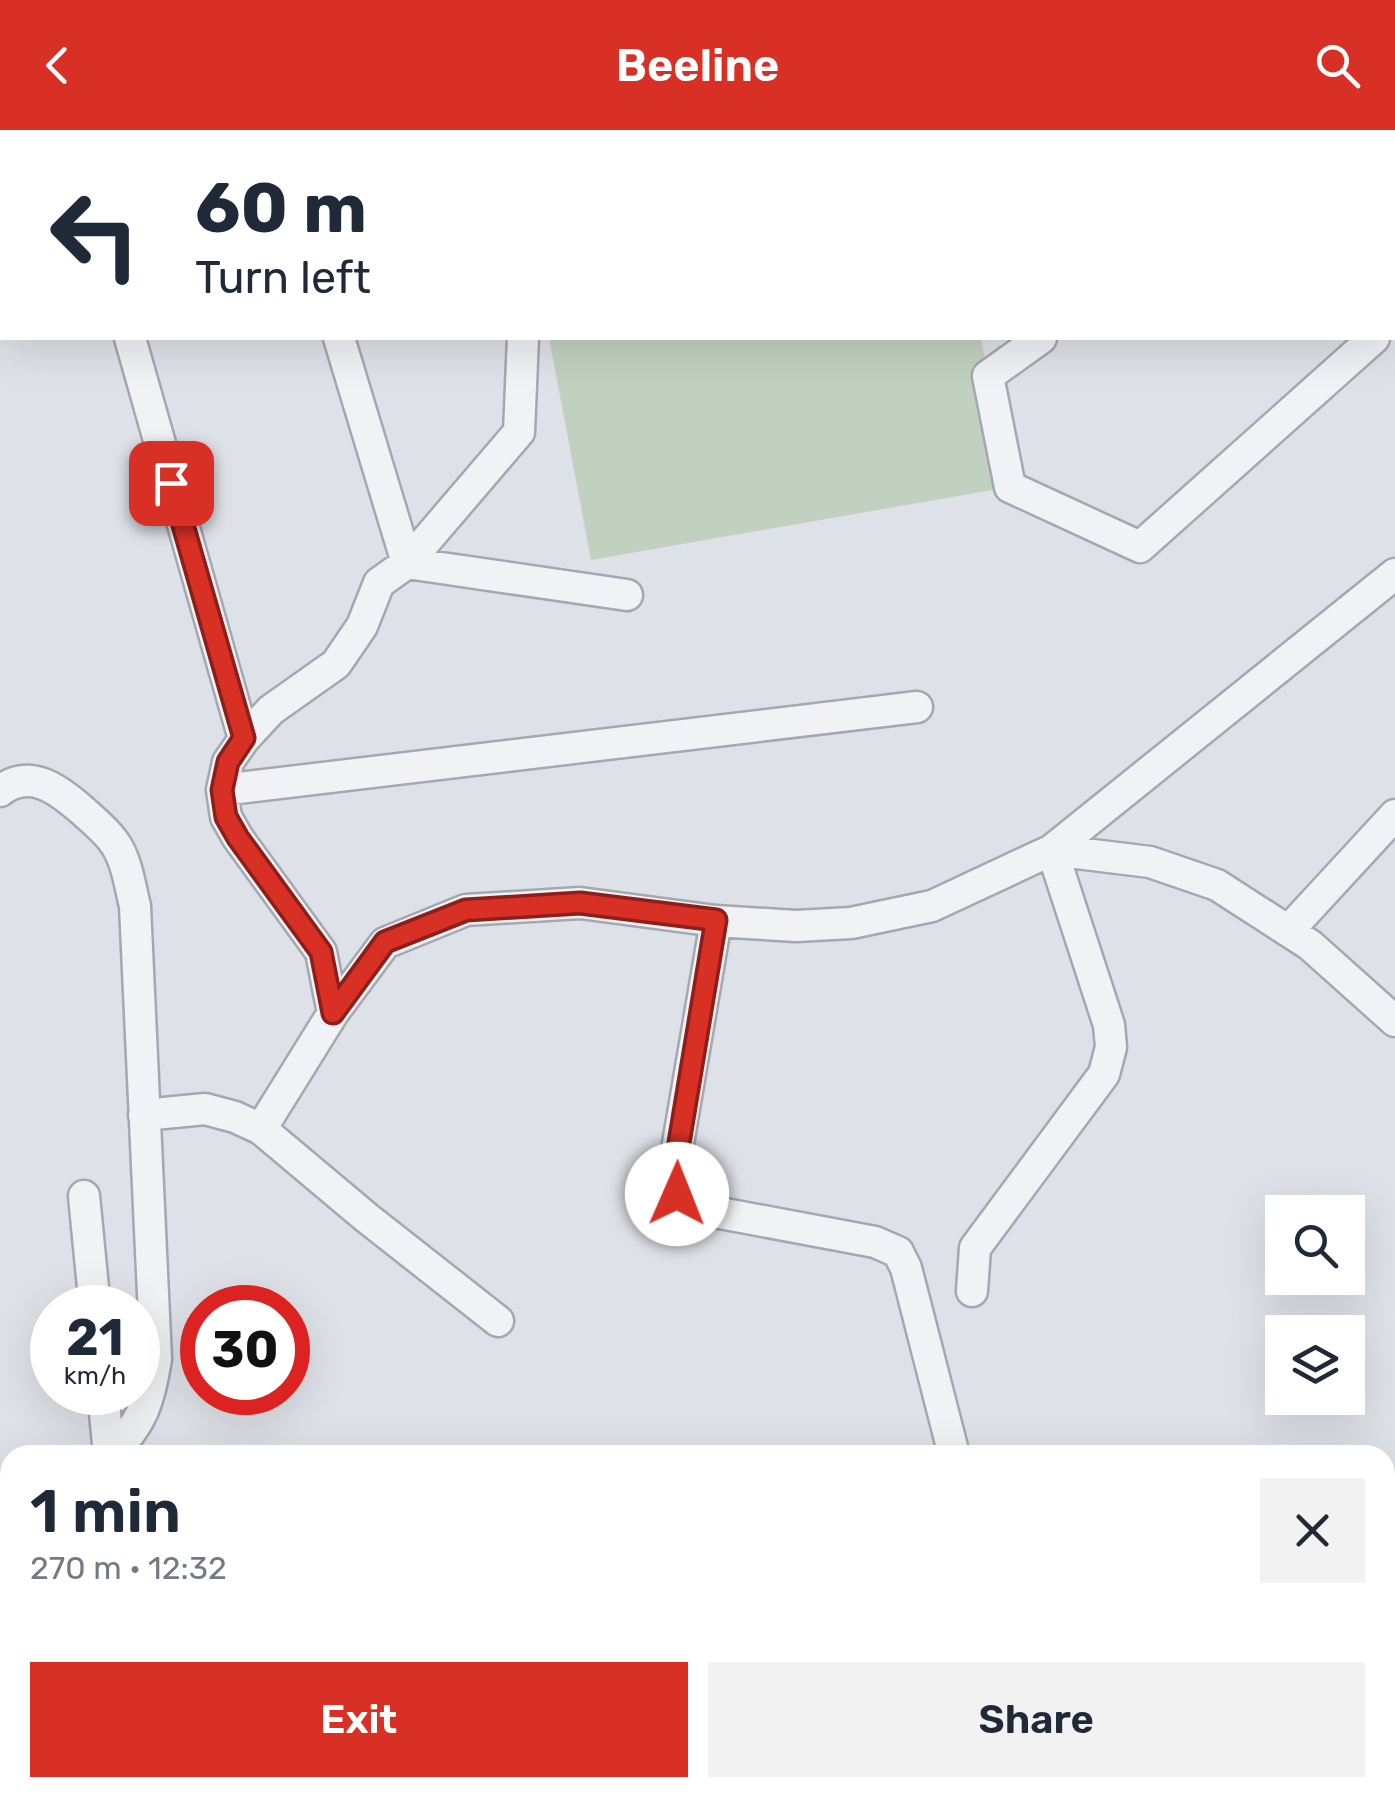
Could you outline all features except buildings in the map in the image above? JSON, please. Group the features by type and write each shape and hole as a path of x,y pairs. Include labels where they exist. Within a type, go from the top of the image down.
{"street":[{"path":"131,340 244,738"},
{"path":"340,340 407,562"},
{"path":"333,1013 321,952 226,817 222,790 228,762 270,710 336,664 362,626 380,583 407,562 519,432 524,340"},
{"path":"1038,340 988,376 1010,487 1140,547 1372,340"},
{"path":"407,562 627,596"},
{"path":"261,1129 333,1013 385,942 466,910 580,903 796,926 867,920 932,906 1052,850 1395,574"},
{"path":"222,790 917,707"},
{"path":"2,785 20,780 42,782 59,790 94,820 116,846 136,906 156,1360 151,1394 139,1421 120,1445"},
{"path":"1288,931 1395,815"},
{"path":"1052,850 1150,862 1217,884 1310,945 1395,1021"},
{"path":"972,1292 974,1248 1104,1074 1110,1047 1108,1025 1052,850"},
{"path":"716,920 674,1173 677,1194 688,1206 875,1242 898,1252 906,1268 951,1445"},
{"path":"144,1115 204,1109 261,1129 498,1321"},
{"path":"84,1196 93,1285"},
{"path":"106,1415 109,1445"}],"green space":[{"path":"549,340 981,340 1010,487 591,560"}],"route":[{"path":"171,483 244,738 228,762 222,790 226,817 321,952 333,1013 385,942 466,910 580,903 716,920 674,1173 677,1194"}]}
